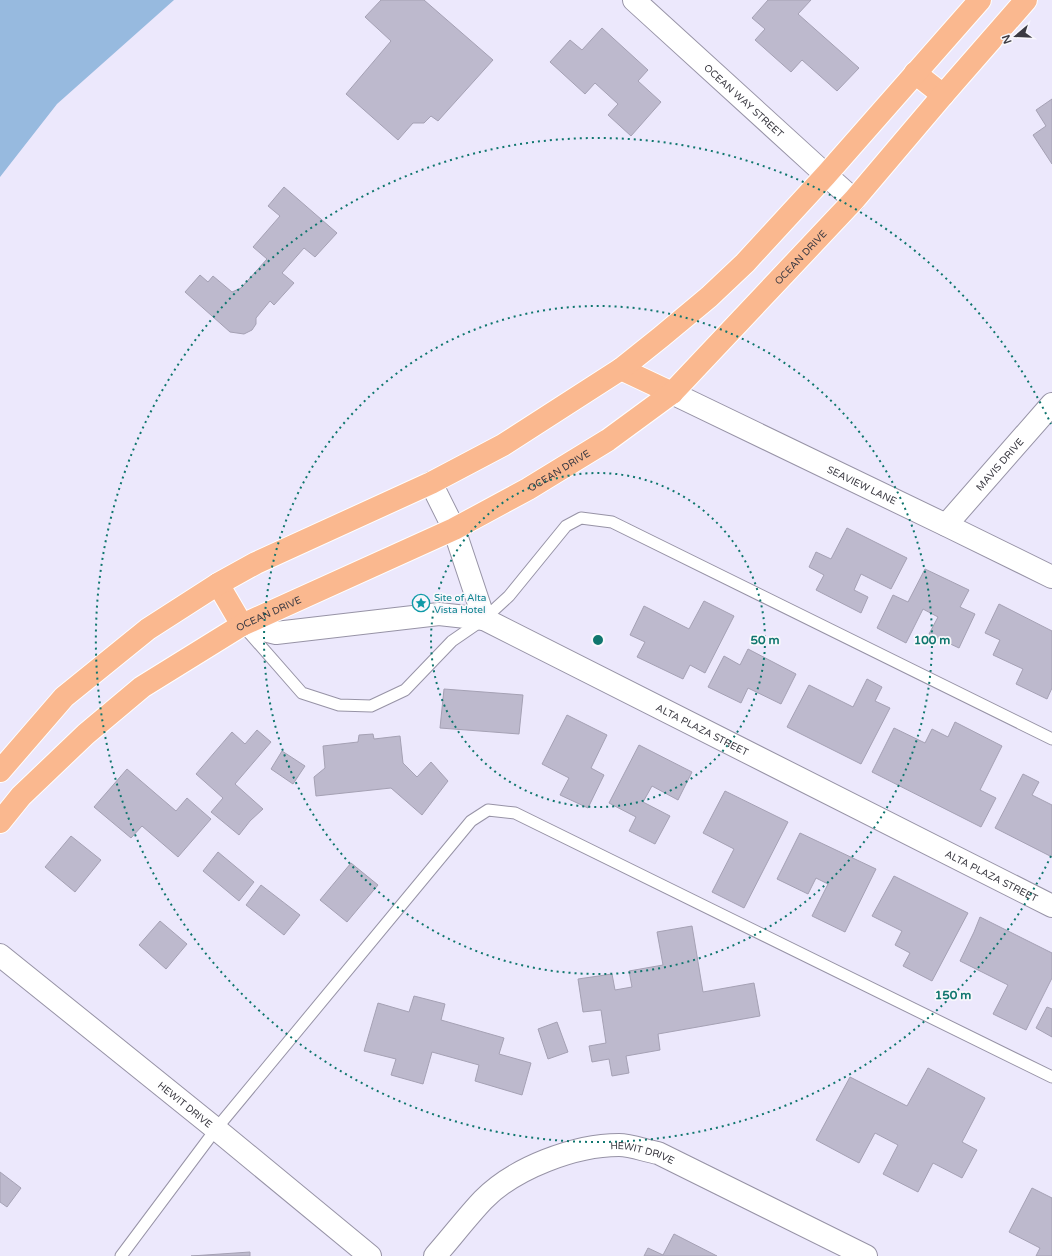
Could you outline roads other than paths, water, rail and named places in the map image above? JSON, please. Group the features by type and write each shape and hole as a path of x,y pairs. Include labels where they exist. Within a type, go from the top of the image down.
{"main road":[{"path":"0,771 64,697 148,629 218,584 256,563 431,483 503,445 620,369 661,337 709,297 745,263 826,175 980,0"},
{"name":"OCEAN DRIVE","path":"0,822 21,796 86,734 142,687 242,625 454,529 528,489 608,440 672,393 854,200 1026,0"},
{"path":"915,73 943,95"},
{"path":"620,369 672,393"},
{"path":"218,584 242,625"}],"street":[{"name":"OCEAN WAY STREET","path":"634,0 854,200"},
{"name":"SEAVIEW LANE","path":"672,393 1052,577"},
{"name":"MAVIS DRIVE","path":"946,525 1052,404"},
{"path":"242,625 276,633 439,614 484,619 454,529 431,483"},
{"name":"ALTA PLAZA STREET","path":"484,619 1052,906"},
{"name":"HEWIT DRIVE","path":"0,955 216,1129 370,1256"},
{"name":"HEWIT DRIVE","path":"435,1256 483,1200 505,1182 538,1163 569,1153 601,1146 621,1145 658,1153 866,1256"}],"lane":[{"path":"242,625 302,693 339,705 371,706 405,690 452,641 484,619 508,596 566,526 581,518 612,522 1052,740"},
{"path":"121,1256 216,1129 471,821 488,810 515,813 1052,1077"}],"water":[{"path":"0,0 174,0 57,104 0,177"}],"place":[{"name":"Site of Alta Vista Hotel","path":"421,603"}]}
